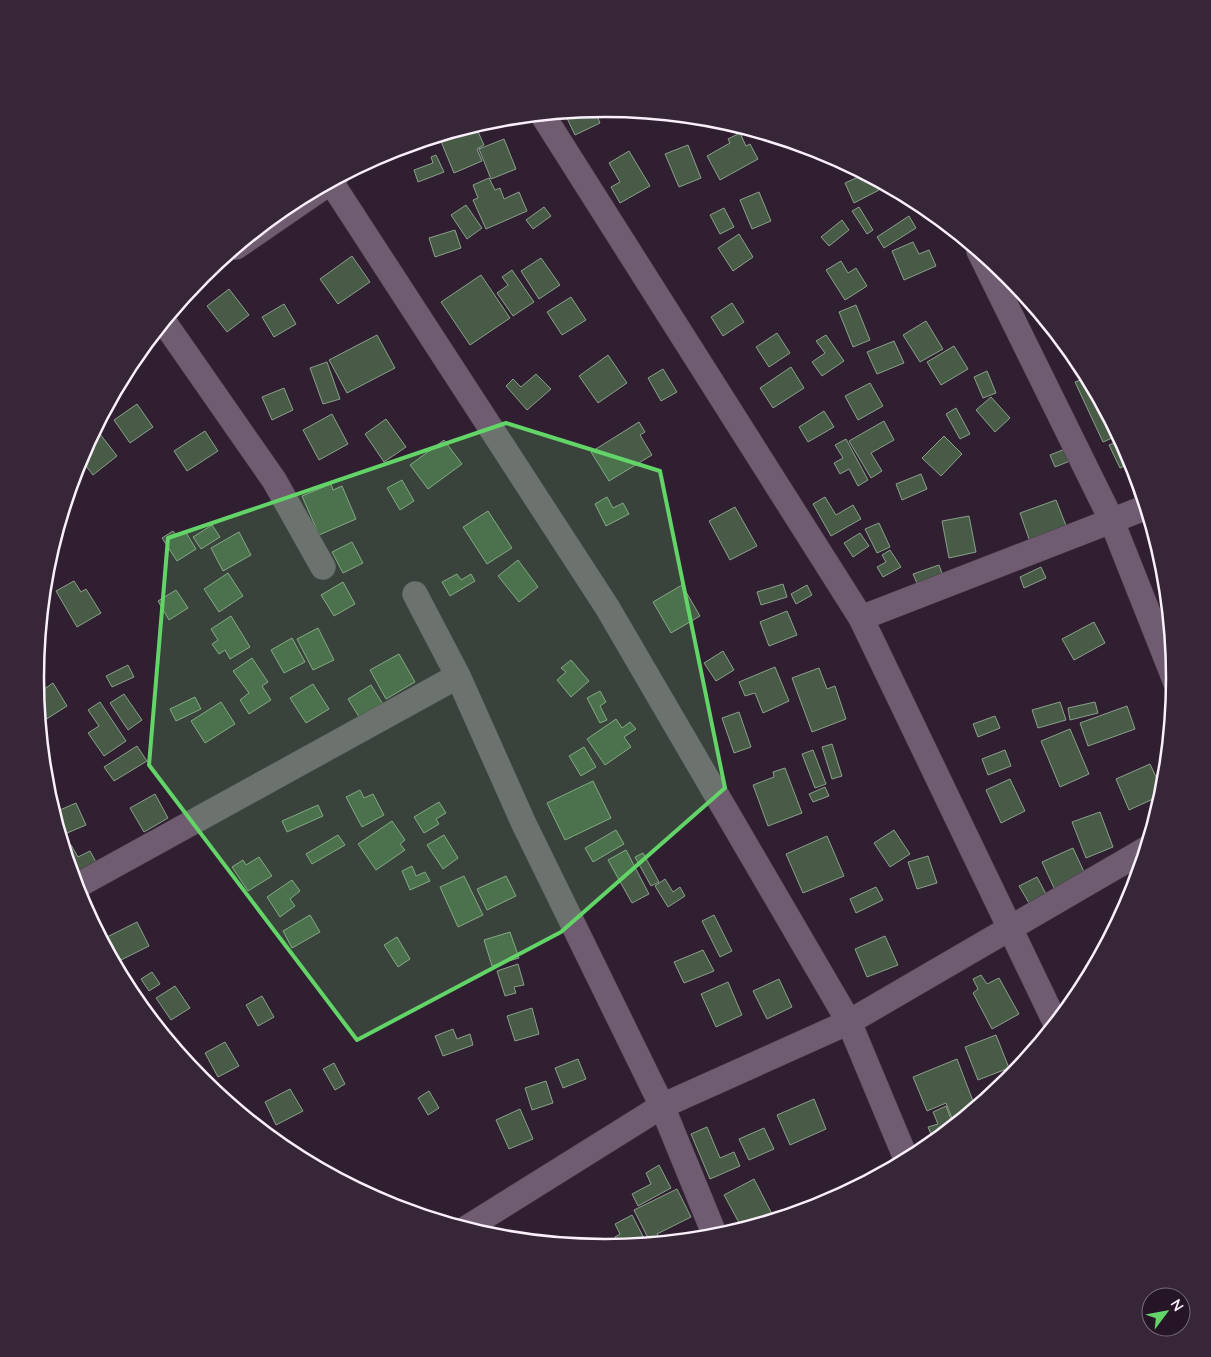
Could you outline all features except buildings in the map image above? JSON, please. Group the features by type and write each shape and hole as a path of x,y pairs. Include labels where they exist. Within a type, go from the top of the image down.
{"street":[{"path":"546,120 861,618 1053,1017"},
{"path":"334,187 607,607 849,1022 905,1154"},
{"path":"986,265 1111,519 1166,659"},
{"path":"168,327 274,480 323,567"},
{"path":"861,618 1111,519 1141,509"},
{"path":"416,594 458,676 524,824 662,1106 712,1229"},
{"path":"83,883 458,676"},
{"path":"472,1224 662,1106 849,1022 1139,853"}],"highlighted area":[{"path":"506,423 660,471 725,788 561,932 357,1040 149,765 168,538"}]}
